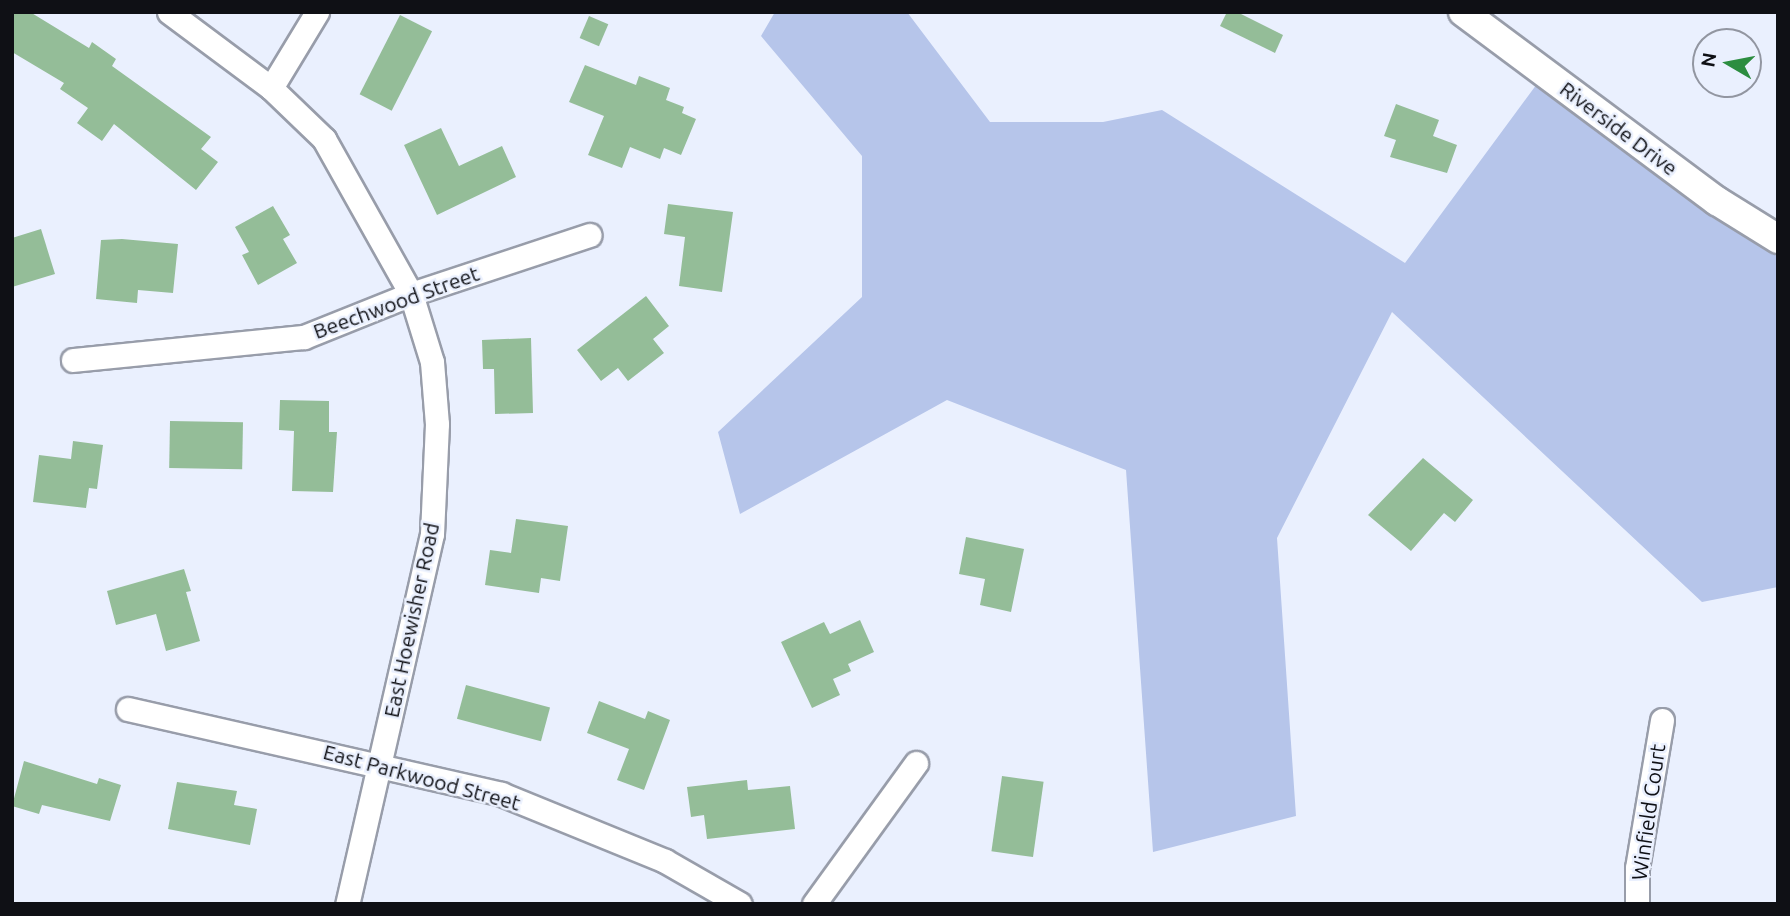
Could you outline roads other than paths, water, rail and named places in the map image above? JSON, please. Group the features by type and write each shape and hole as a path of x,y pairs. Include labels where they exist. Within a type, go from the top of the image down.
{"main road":[{"name":"Riverside Drive","path":"1464,12 1717,201 1778,239"}],"street":[{"name":"East Hoewisher Road","path":"169,12 271,88 324,139 411,294 432,362 437,424 432,534 346,904"},
{"path":"271,88 317,12"},
{"name":"Beechwood Street","path":"73,360 304,337 411,294 589,235"},
{"name":"East Parkwood Street","path":"128,709 380,764 501,794 665,860 740,904"},
{"name":"Winfield Court","path":"1636,904 1637,868 1662,720"},
{"path":"814,904 916,763"}]}
